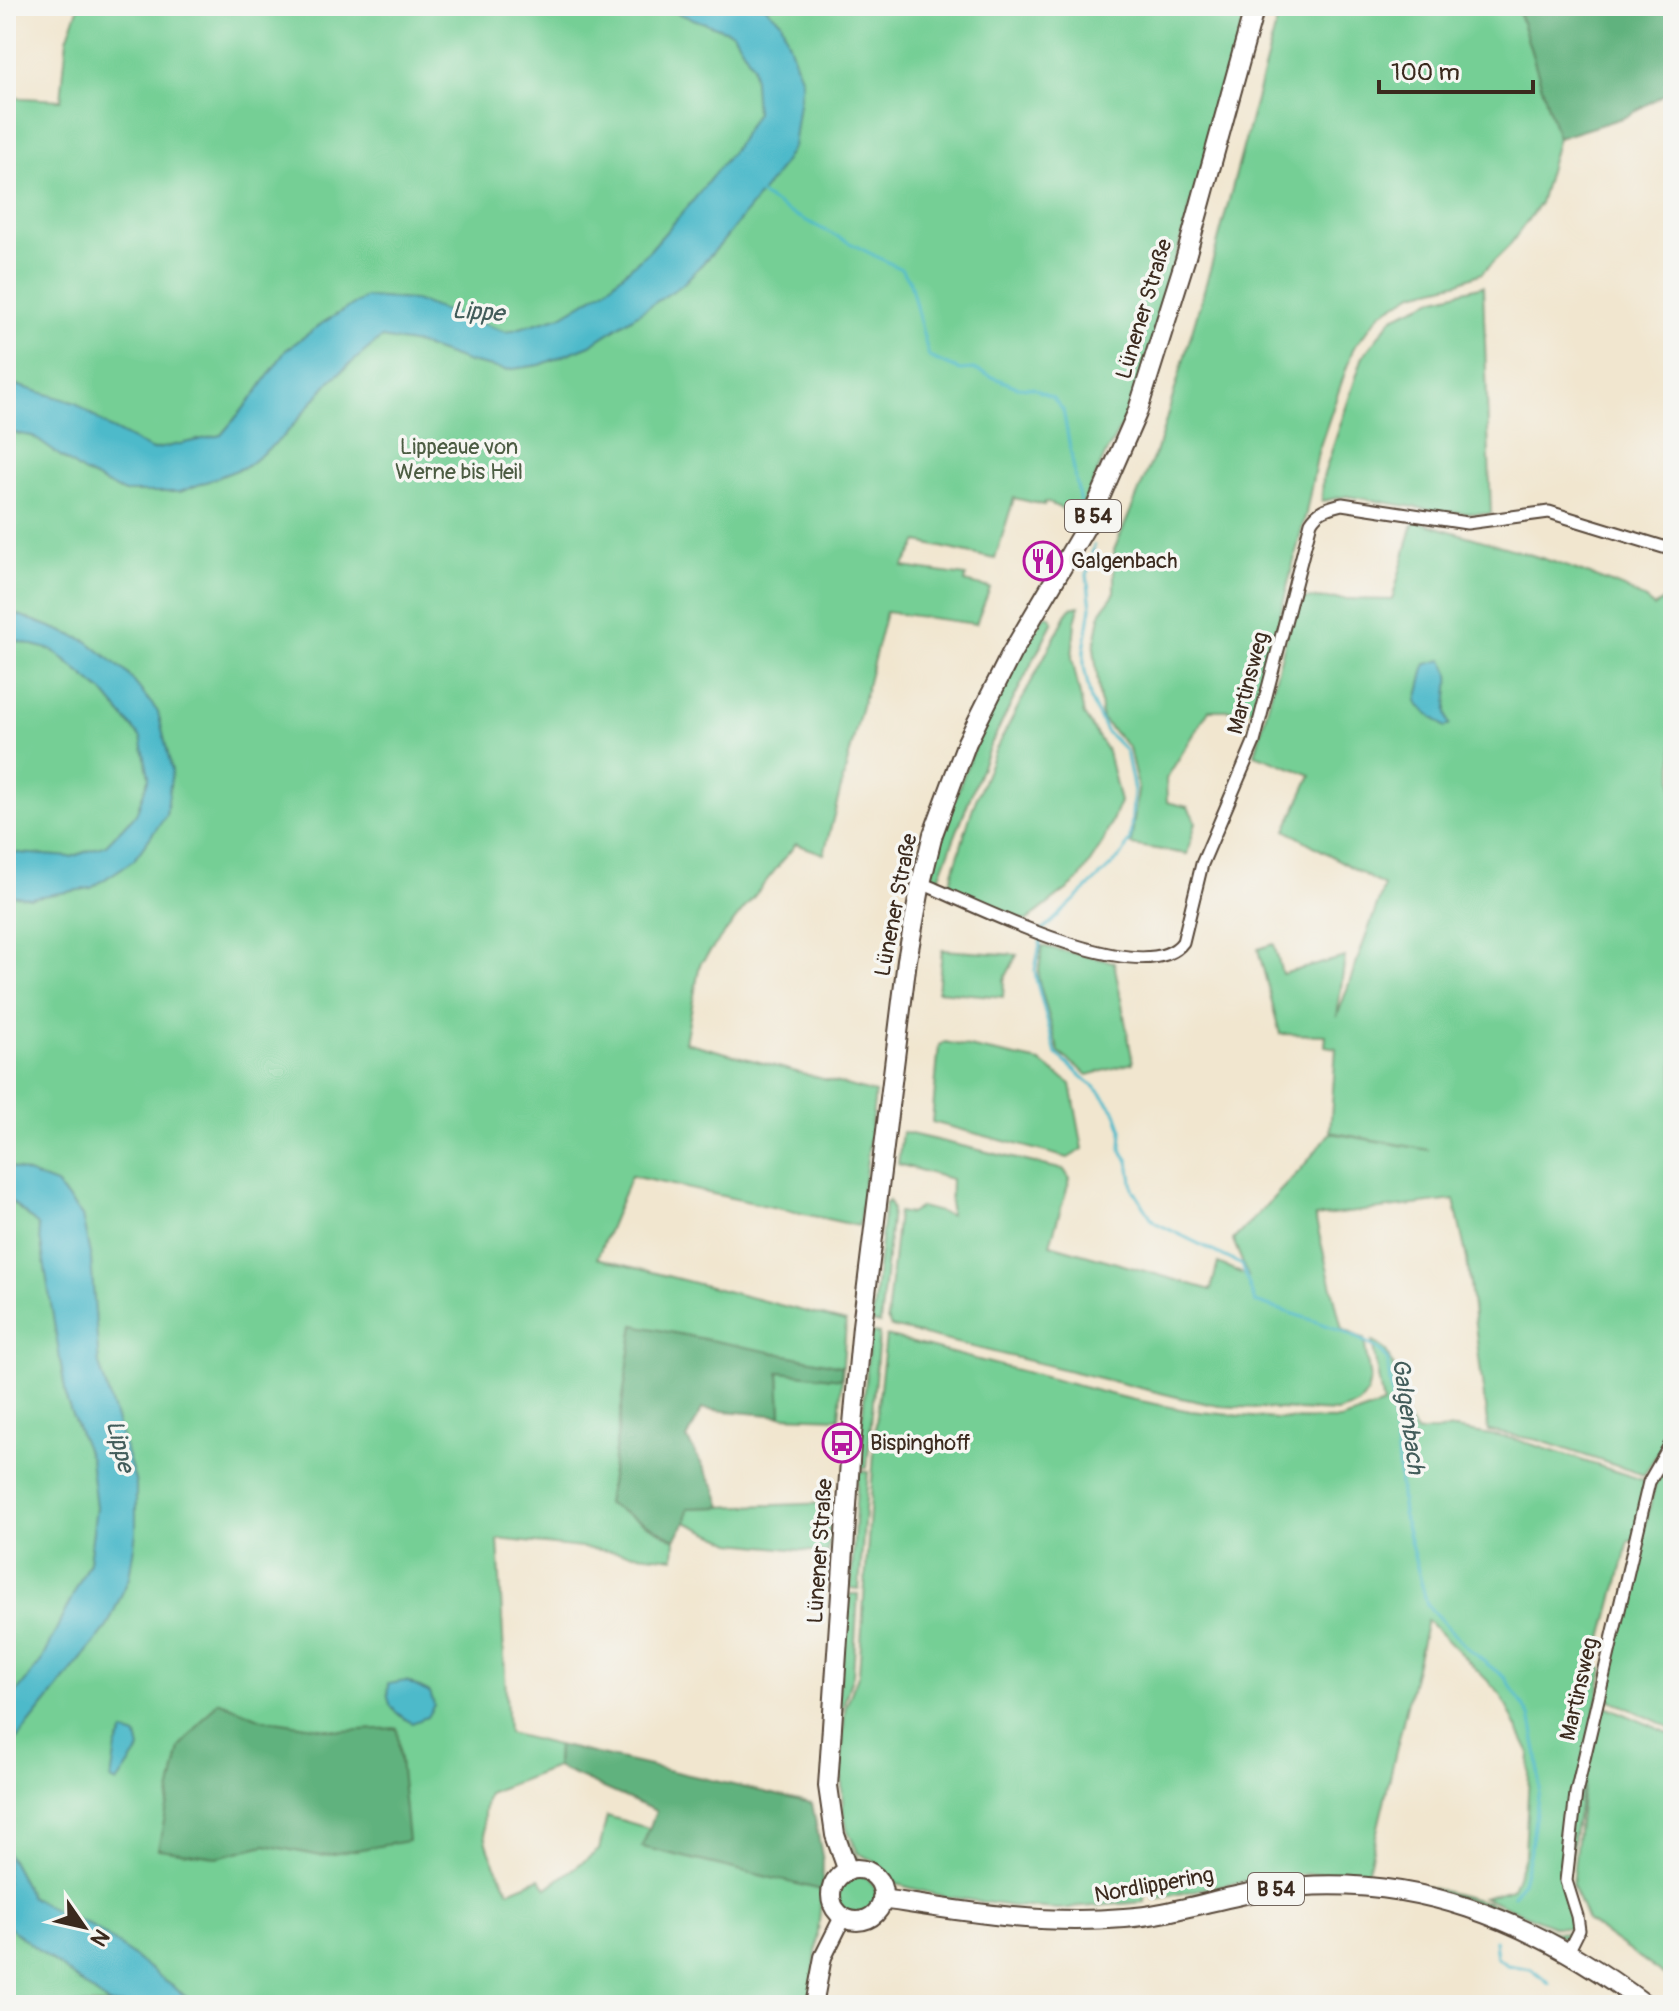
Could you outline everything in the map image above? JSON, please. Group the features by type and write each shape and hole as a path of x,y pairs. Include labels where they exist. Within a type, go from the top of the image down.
{"main road":[{"name":"Lünener Straße","path":"848,1871 835,1835 828,1786 851,1446 897,1038 921,883 945,800 974,728 1011,654 1091,518 1137,413 1185,260 1255,6"},
{"path":"863,1870 880,1884 882,1899 876,1912 864,1920 850,1920 834,1906 831,1892 836,1879 848,1871 863,1870"},
{"name":"Nordlippering","path":"882,1899 1012,1919 1079,1921 1129,1918 1269,1889 1364,1886 1408,1891 1483,1910 1526,1929 1568,1952 1646,2005"},
{"path":"814,2005 823,1957 843,1917"}],"street":[{"name":"Martinsweg","path":"921,883 1046,938 1134,958 1171,953 1183,942 1202,864 1254,742 1311,522 1317,512 1342,504 1467,523 1549,512 1673,550"},
{"name":"Martinsweg","path":"1568,1952 1579,1930 1566,1881 1576,1793 1649,1482 1673,1440"}],"green space":[{"name":"Lippeaue von Werne bis Heil","path":"79,6 1248,6 1134,404 1105,455 1078,516 1049,503 1045,502 1044,505 1014,498 995,559 918,542 903,567 966,576 965,582 990,588 976,624 886,612 824,854 796,844 700,964 685,1042 875,1093 859,1226 631,1176 597,1258 846,1322 839,1418 781,1416 779,1371 832,1378 634,1325 607,1504 675,1539 674,1558 498,1539 508,1733 557,1745 556,1767 488,1793 484,1820 487,1844 509,1891 540,1878 547,1888 599,1850 607,1816 805,1874 806,1886 822,1890 811,2005 6,2005 6,97 61,100 67,39"},
{"path":"1281,6 1517,6 1558,138 1540,203 1509,246 1482,273 1414,293 1381,313 1353,349 1318,452 1306,513 1256,710 1209,710 1166,779 1167,802 1188,807 1196,822 1187,854 1131,845 1138,789 1129,748 1102,719 1094,647 1101,612 1114,594 1114,550 1159,444 1214,256"},
{"path":"1517,6 1673,6 1673,89 1625,117 1558,138"},
{"path":"1483,286 1491,514 1443,512 1347,496 1322,501 1323,477 1363,356 1393,317 1436,298"},
{"path":"1414,520 1566,566 1622,588 1654,607 1673,591 1673,1428 1644,1475 1538,1440 1488,1431 1467,1259 1454,1200 1315,1217 1342,1329 1364,1339 1370,1380 1367,1393 1358,1405 1337,1412 1219,1406 891,1327 887,1320 898,1212 910,1214 921,1207 950,1215 951,1179 898,1164 902,1132 1064,1170 1070,1179 1050,1244 1211,1290 1218,1263 1248,1276 1233,1240 1301,1169 1330,1133 1429,1150 1330,1132 1336,1048 1325,1046 1326,1035 1280,1034 1258,949 1274,944 1282,974 1345,957 1337,1017 1384,886 1286,830 1311,775 1255,754 1297,598 1392,600"},
{"path":"1079,606 1072,658 1084,715 1108,752 1120,802 1102,844 1078,881 1026,921 949,886 972,810 995,751 1070,608"},
{"path":"1045,615 1053,621 990,746 937,883 931,878 963,775 1008,677"},
{"path":"1042,946 1114,962 1133,1063 1088,1075 1059,1053 1038,978"},
{"path":"942,950 1017,955 1004,980 1003,997 938,991"},
{"path":"945,1042 1040,1062 1071,1084 1083,1149 1068,1158 932,1122 939,1045"},
{"path":"889,1201 892,1210 880,1324 872,1322 885,1204"},
{"path":"634,1325 842,1366 841,1379 779,1372 781,1416 702,1409 687,1439 716,1489 722,1507 688,1508 686,1522 675,1539 607,1504"},
{"path":"870,1333 879,1334 867,1468 858,1467"},
{"path":"886,1336 1121,1397 1190,1411 1274,1419 1340,1420 1383,1405 1372,1341 1386,1351 1398,1376 1405,1417 1418,1433 1455,1429 1515,1439 1649,1482 1635,1541 1629,1541 1596,1665 1603,1669 1566,1881 1574,1928 1555,1927 1483,1897 1512,1889 1525,1854 1530,1754 1500,1693 1427,1620 1367,1874 1312,1874 1260,1879 1155,1899 1152,1891 1145,1892 1145,1902 1057,1909 942,1896 896,1884 874,1861 858,1853 847,1829 843,1810 841,1762 845,1709 859,1673 876,1423"},
{"path":"1673,1455 1673,1729 1602,1696 1655,1485"},
{"path":"858,1471 868,1472 859,1589 851,1588"},
{"path":"832,1503 828,1553 733,1543 686,1522 687,1508"},
{"path":"850,1594 858,1594 853,1674 840,1715 837,1805 853,1852 859,1859 874,1866 898,1892 877,1871 857,1860 852,1854 841,1830 835,1800 835,1728"},
{"path":"218,1701 262,1719 340,1731 397,1728 408,1841 321,1856 265,1845 217,1857 158,1849 180,1748"},
{"path":"1601,1704 1673,1735 1673,1758 1668,1771 1673,1774 1673,1982 1587,1921 1572,1884 1582,1796"},
{"path":"557,1745 812,1803 823,1861 822,1890 642,1847 656,1811 556,1767"},
{"path":"856,1875 870,1881 876,1895 870,1909 856,1915 842,1909 836,1895 842,1881"},
{"path":"1414,1884 1486,1902 1555,1932 1570,1933 1566,1938 1561,1937 1485,1905"}],"water":[{"path":"657,6 764,6 781,21 802,81 793,147 775,176 719,246 682,285 590,345 540,365 506,370 469,362 418,344 381,338 330,381 284,436 247,466 180,492 122,492 83,472 32,436 6,432 6,384 76,403 110,428 152,450 221,435 254,396 286,350 366,297 414,300 506,332 561,316 606,289 650,250 691,203 734,149 756,113 753,66 733,33"},
{"path":"6,610 87,641 127,673 158,712 172,771 166,815 134,860 91,888 30,898 6,894 6,852 71,857 106,845 136,814 149,777 141,738 103,692 52,650 6,638"},
{"path":"1442,660 1449,675 1447,717 1450,724 1445,727 1417,701 1426,664"},
{"name":"Lippe","path":"6,1165 56,1184 82,1216 91,1259 99,1364 136,1483 136,1533 129,1578 107,1627 6,1753 6,1706 40,1663 89,1562 96,1507 90,1459 67,1402 38,1225 6,1197"},
{"path":"406,1681 430,1693 434,1705 427,1717 412,1723 396,1712 388,1698 388,1684"},
{"path":"124,1732 137,1736 140,1749 117,1783 111,1780 116,1747"},
{"path":"6,1851 30,1896 59,1913 88,1924 197,2005 110,2005 6,1925"}],"waterway":[{"name":"Galgenbach","path":"757,192 789,212 901,269 909,279 929,357 960,370 973,369 1017,387 1033,388 1053,398 1063,410 1081,508"},
{"name":"Galgenbach","path":"1042,931 1116,861 1130,839 1134,791 1126,751 1106,731 1091,701 1084,666 1091,607 1087,575 1094,546"},
{"name":"Galgenbach","path":"1041,939 1036,979 1056,1054 1100,1092 1116,1113 1122,1130 1121,1150 1129,1161 1133,1189 1154,1222 1242,1265 1255,1302 1349,1334 1381,1352 1388,1361 1403,1514 1427,1605 1468,1649 1505,1678 1530,1715 1538,1756 1539,1788 1531,1847 1522,1882 1514,1895"},
{"name":"Galgenbach","path":"1495,1940 1497,1958 1507,1965 1531,1969 1549,1984"}],"place":[{"name":"Galgenbach","path":"1043,561"},
{"name":"Bispinghoff","path":"842,1443"}]}
